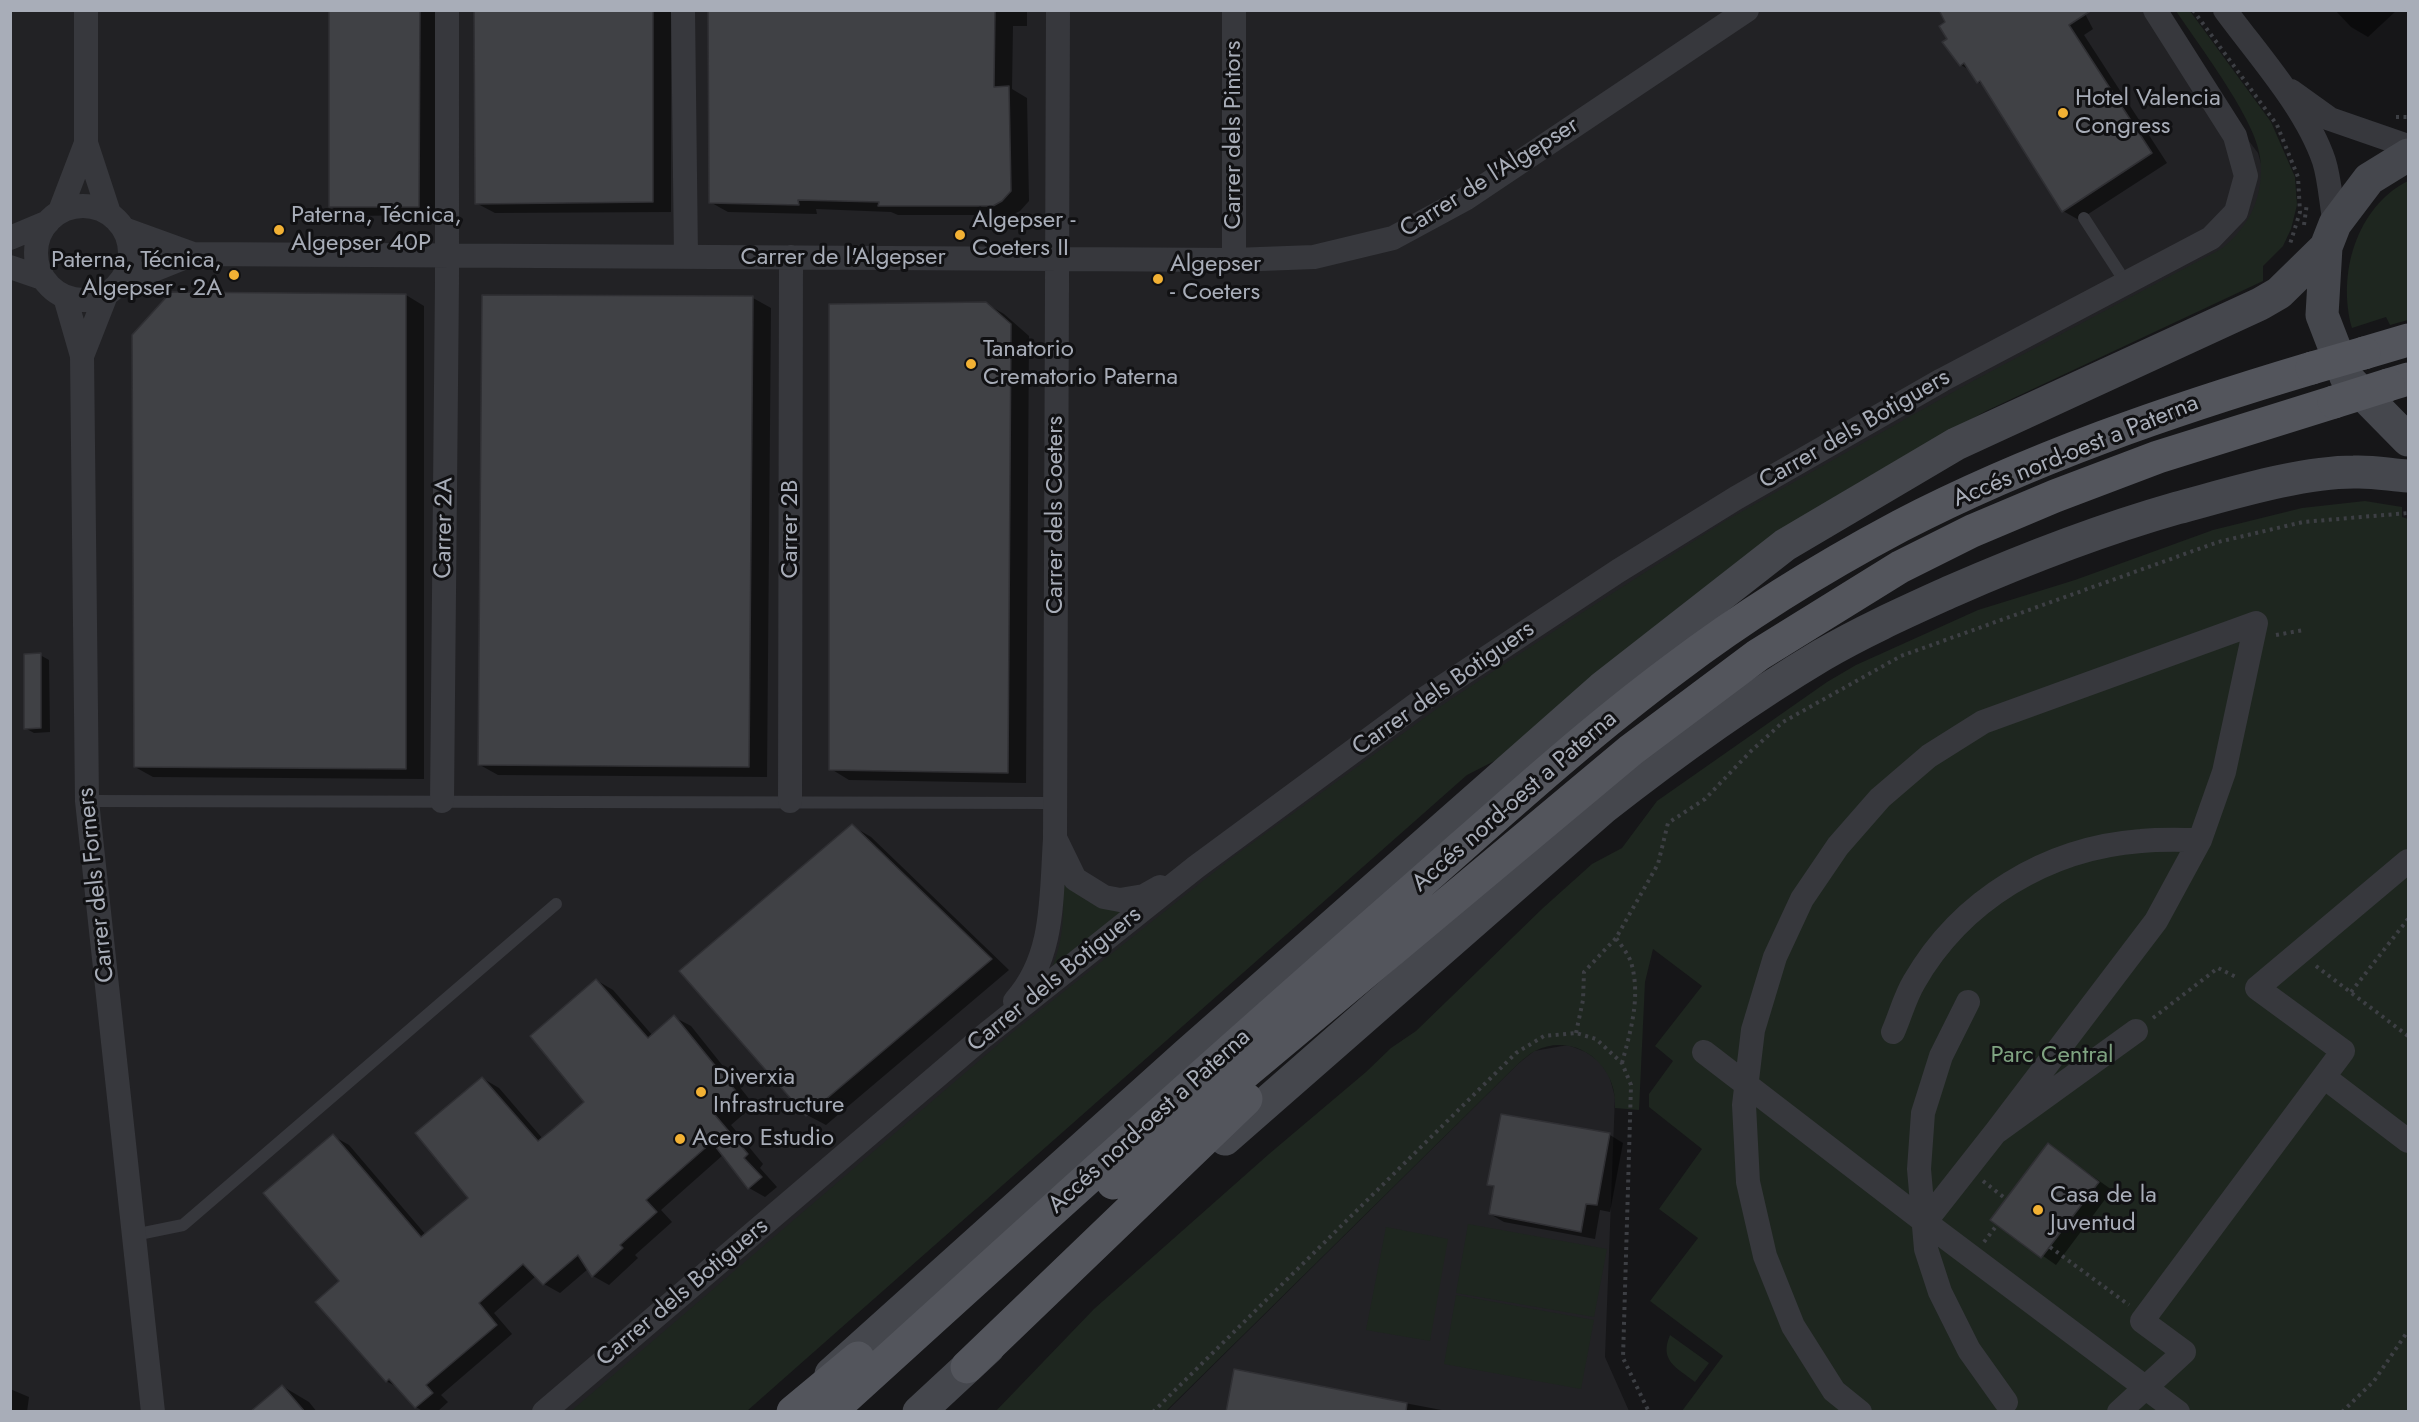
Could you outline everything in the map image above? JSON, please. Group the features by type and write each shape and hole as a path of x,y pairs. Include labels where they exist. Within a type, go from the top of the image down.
{"main road":[{"name":"Accés nord-oest a Paterna","path":"830,1412 1204,1072 1602,725 1676,667 1750,615 1899,527 2044,459 2204,401 2409,340"},
{"name":"Accés nord-oest a Paterna","path":"836,1412 1631,750 1739,668 1900,567 1972,531 2055,496 2158,457 2398,382"},
{"path":"967,1367 1238,1107 1561,810"},
{"path":"791,1412 1204,1072"}],"street":[{"path":"86,10 86,142 131,256 113,289"},
{"name":"Carrer 2A","path":"442,801 447,10"},
{"path":"683,10 686,257"},
{"name":"Carrer dels Coeters","path":"984,1036 1029,986 1041,961 1048,934 1055,839 1058,10"},
{"name":"Carrer dels Pintors","path":"1234,10 1234,260"},
{"name":"Carrer de l'Algepser","path":"193,254 1234,260 1314,257 1393,238 1466,199 1748,10"},
{"name":"Carrer dels Botiguers","path":"544,1412 984,1036 1196,867 1421,700 1627,565 1736,498 1932,386 2211,238 2236,212 2246,176 2235,136 2154,10"},
{"path":"2225,10 2279,82 2313,135 2324,162 2315,237 2322,315 2346,377 2409,440"},
{"path":"2279,82 2330,119 2409,146"},
{"path":"42,278 36,259 38,239 54,217 86,142"},
{"path":"791,1412 1187,1054 1593,696 1785,545 1956,444 2260,304 2279,292 2315,237 2368,179 2409,155"},
{"path":"10,238 76,206 94,207 117,221 193,254"},
{"path":"10,267 42,278 65,297 86,301 193,254"},
{"name":"Carrer 2B","path":"790,801 791,257"},
{"name":"Carrer dels Forners","path":"82,356 113,289"},
{"name":"Carrer dels Forners","path":"65,297 82,356 87,801 153,1412"},
{"path":"919,1412 967,1367 1603,808 1666,759 1748,702 1823,655 1913,609 2014,564 2135,520 2234,493 2320,475 2355,471 2409,476"},
{"path":"1860,1412 1834,1391 1793,1326 1765,1256 1748,1182 1744,1106 1753,1030 1775,957 1802,899 1838,846 1880,798 1929,756 1983,722 2256,622 2224,772 2200,840 2156,921 1925,1222"},
{"name":"Carrer dels Coeters","path":"1055,839 1076,879 1104,897 1120,900 1144,896 1196,867"},
{"path":"1893,1032 1912,984 1948,932 1970,911 2012,881 2076,854 2114,844 2200,840"},
{"path":"2119,1412 2184,1352 2142,1321 2343,1051 2257,988 2409,861"},
{"path":"1968,1002 1941,1056 1923,1113 1919,1169 1926,1249 1940,1292 1969,1350 2007,1402"},
{"path":"1995,1133 2136,1031"},
{"path":"1704,1052 2178,1412"},
{"path":"2324,1077 2409,1141"}],"lane":[{"path":"2085,218 2126,283"},
{"path":"87,801 1056,803"},
{"path":"134,1235 183,1225 556,904"}],"path":[{"path":"2193,10 2277,125 2298,177 2300,212 2291,248 2315,237 2307,209 2307,197"},
{"path":"1576,1033 1583,1000 1584,972 1616,938 1658,864 1668,823 1704,799 1783,722 1901,656 2218,542 2303,522 2409,513"},
{"path":"2351,993 2409,919"},
{"path":"1616,938 1630,961 1636,995 1632,1027 1622,1064"},
{"path":"2299,953 2409,1036"},
{"path":"2136,1031 2218,968 2257,988"},
{"path":"1153,1412 1516,1053 1544,1036 1576,1033 1596,1039 1622,1064 1631,1085 1623,1358 1649,1412"},
{"path":"1979,1178 2006,1199"},
{"path":"2050,1246 2145,1317"},
{"path":"2342,1412 2373,1381 2409,1331"}],"shaded area":[{"path":"10,11 2151,11 2258,153 2282,238 1728,545 612,1411 11,1411"},
{"path":"1568,1045 1586,1052 1600,1062 1609,1075 1615,1097 1605,1357 1629,1411 1166,1412 1519,1063 1534,1051"}],"green space":[{"path":"2176,11 2190,11 2271,122 2295,177 2297,205 2291,229 2283,246 2263,266 2263,281 1986,411 1861,481 1777,533 1512,752 1467,775 747,1411 570,1412 1008,1036 1233,857 1438,708 1725,521 1971,382 2221,249 2240,231 2253,209 2260,184 2260,157 2256,141 2237,103"},
{"path":"2408,181 2408,320 2390,325 2386,317 2352,328 2347,286 2349,265 2355,244 2363,225 2375,207"},
{"name":"Parc Central","path":"2365,501 2402,507 2402,517 2408,519 2408,1411 1682,1411 1723,1356 1650,1301 1698,1238 1659,1209 1702,1149 1649,1107 1649,1094 1673,1061 1655,1046 1702,986 1653,949 1645,982 1639,1110 1615,1108 1614,1092 1602,1066 1579,1049 1565,1045 1550,1046 1535,1051 1519,1063 1166,1411 995,1412 1094,1309 1391,1048 1416,1031 1543,908 1592,864 1622,848 1657,801 1827,682 1856,665 1978,610 2075,580 2213,530 2302,508"},
{"path":"1067,883 1079,895 1092,903 1123,911 1052,968 1059,948 1062,927 1062,885"},
{"path":"1468,1224 1607,1249 1594,1317 1456,1293"},
{"path":"1386,1227 1448,1239 1430,1341 1366,1330"},
{"path":"1456,1295 1594,1320 1581,1389 1444,1364"},
{"path":"1670,1335 1709,1363 1695,1382 1671,1363 1667,1351"}],"building":[{"path":"329,10 420,10 419,207 329,207"},
{"path":"474,10 653,10 653,202 475,204"},
{"path":"708,10 995,10 994,87 1009,86 1011,191 1002,201 993,206 878,206 879,202 798,200 799,205 709,203"},
{"name":"Hotel Valencia Congress","path":"1939,10 2092,10 2069,25 2152,153 2062,212 1980,81 1977,83 1964,63 1960,66 1942,42 1947,39 1939,26 1945,22"},
{"path":"171,292 406,294 406,769 134,767 132,335"},
{"path":"482,295 753,296 749,767 478,765"},
{"path":"986,302 1011,324 1008,773 829,770 829,304"},
{"path":"41,653 41,728 24,729 24,654"},
{"path":"852,824 992,959 806,1116 679,971"},
{"path":"596,979 648,1038 674,1015 739,1095 715,1115 748,1154 744,1158 762,1177 748,1189 712,1142 646,1200 657,1212 620,1245 623,1248 592,1277 578,1255 543,1285 523,1264 479,1303 497,1325 426,1385 433,1393 415,1408 389,1379 386,1382 315,1302 339,1281 263,1193 333,1134 421,1237 468,1198 415,1133 482,1077 538,1141 553,1129 584,1102 530,1036"},
{"path":"1501,1114 1610,1133 1597,1205 1586,1204 1581,1232 1489,1214 1494,1186 1487,1185"},
{"name":"Casa de la Juventud","path":"2048,1143 2099,1182 2041,1258 1990,1220"},
{"path":"1234,1369 1407,1403 1406,1412 1226,1412"},
{"path":"282,1385 305,1412 250,1412"}],"place":[{"name":"Hotel Valencia Congress","path":"2063,113"},
{"name":"Paterna, Técnica, Algepser 40P","path":"279,230"},
{"name":"Algepser - Coeters II","path":"960,235"},
{"name":"Paterna, Técnica, Algepser - 2A","path":"234,275"},
{"name":"Algepser - Coeters","path":"1158,279"},
{"name":"Tanatorio Crematorio Paterna","path":"971,364"},
{"name":"Diverxia Infrastructure","path":"701,1092"},
{"name":"Acero Estudio","path":"680,1139"},
{"name":"Casa de la Juventud","path":"2038,1210"}]}
